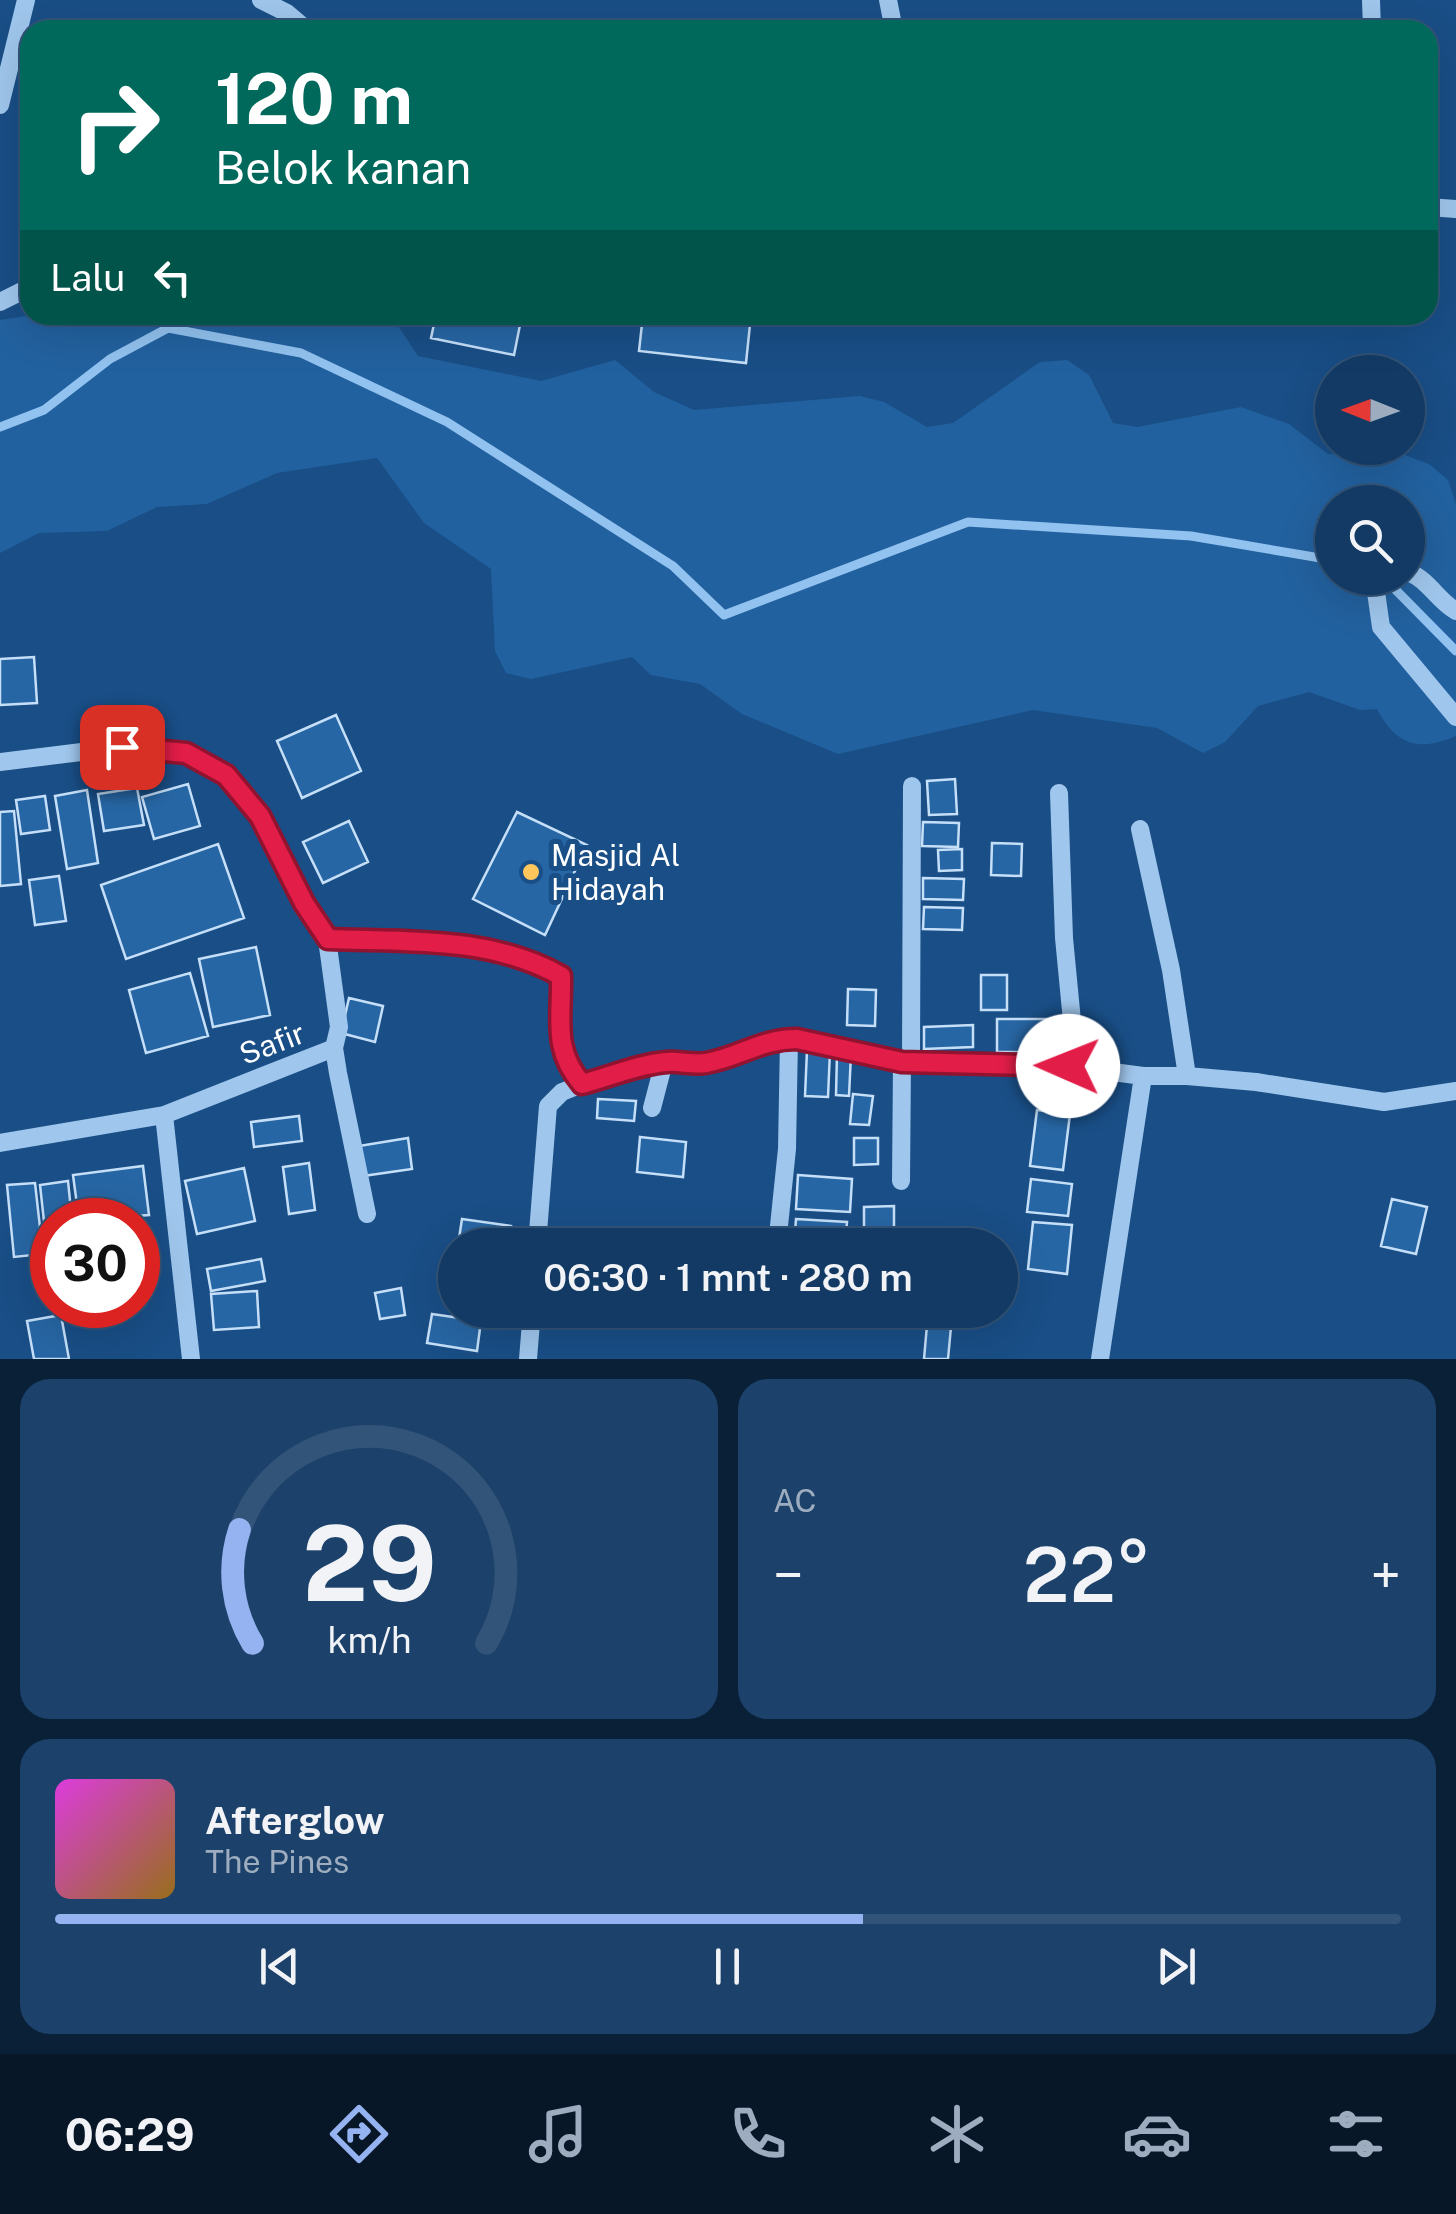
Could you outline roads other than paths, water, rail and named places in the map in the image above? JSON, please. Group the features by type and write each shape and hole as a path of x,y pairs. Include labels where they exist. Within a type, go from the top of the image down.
{"street":[{"path":"262,0 296,20"},
{"path":"0,105 20,24"},
{"path":"1425,580 1456,612"},
{"path":"1380,595 1381,627 1456,717"},
{"name":"Safir","path":"0,762 122,747 186,753 226,775 260,816 304,903 328,939 339,1027 334,1048 164,1115 0,1142"},
{"path":"902,1181 912,786"},
{"path":"1060,794 1064,938 1072,1020 1068,1066"},
{"path":"1140,829 1171,970 1187,1076"},
{"path":"328,939 494,948 561,976 561,1041 567,1066 582,1084"},
{"path":"779,1228 790,1039"},
{"path":"538,1228 548,1106 562,1092 664,1062 706,1063 768,1040 790,1039 906,1061 1068,1066 1143,1076 1256,1082 1384,1102 1456,1091"},
{"path":"334,1048 367,1214"},
{"path":"652,1108 664,1062"},
{"path":"1100,1359 1143,1076"},
{"path":"164,1115 191,1359"},
{"path":"528,1359 531,1328"}],"waterway":[{"path":"0,427 44,410 110,359 168,328 301,353 447,422 673,566 724,615 968,522 1191,536 1315,557"},
{"path":"1401,595 1456,651"}],"place":[{"name":"Masjid Al Hidayah","path":"531,872"}]}
